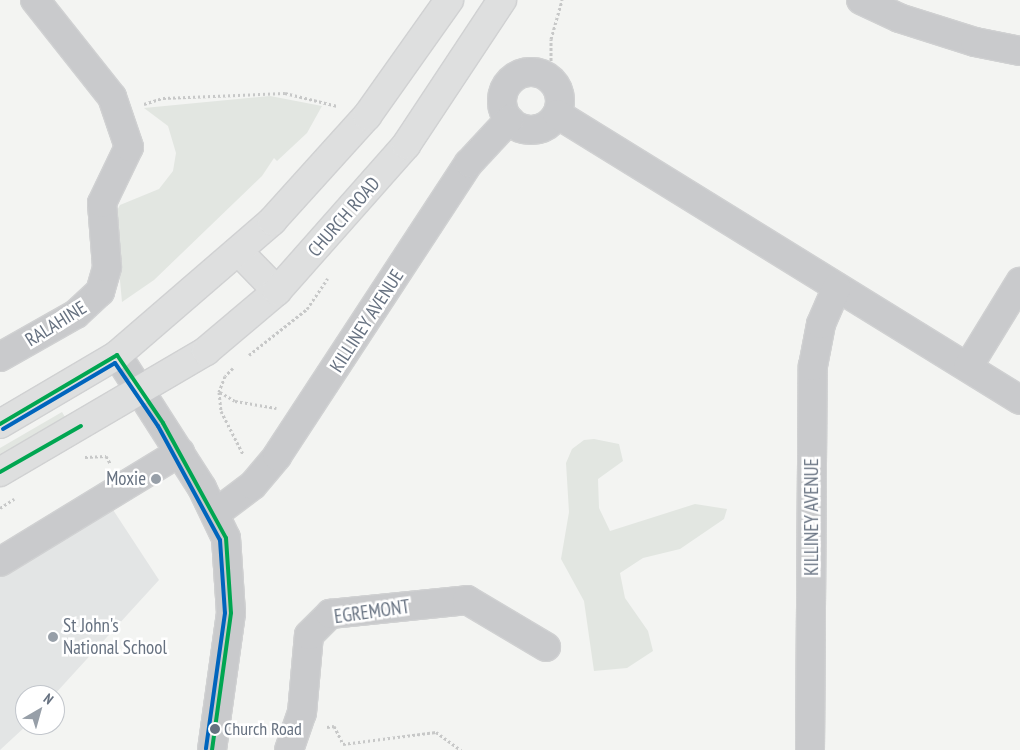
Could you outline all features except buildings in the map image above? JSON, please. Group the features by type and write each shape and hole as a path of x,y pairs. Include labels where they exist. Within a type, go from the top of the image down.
{"main road":[{"path":"0,424 117,354 239,252 302,190 367,116 449,0"},
{"name":"CHURCH ROAD","path":"0,472 141,391 206,351 278,290 406,145 502,0"},
{"path":"239,252 278,290"}],"street":[{"name":"RALAHINE","path":"0,357 76,314 93,301 106,280 100,215 106,188 129,147 130,108 101,82 35,0"},
{"path":"861,0 907,21 1020,51"},
{"path":"535,72 551,80 560,96 557,114 536,130 509,120 502,96 510,80 535,72"},
{"path":"557,114 1020,400"},
{"name":"KILLINEY AVENUE","path":"216,513 260,477 311,408 469,164 509,120"},
{"path":"968,368 1020,282"},
{"name":"KILLINEY AVENUE","path":"810,750 813,366 821,324 837,287"},
{"path":"117,354 180,452 216,513 226,538 231,613 212,750"},
{"path":"6,559 180,452"},
{"name":"EGREMONT","path":"293,740 302,713 309,635 330,614 467,600 546,647"}],"path":[{"path":"551,80 551,39 562,0"},
{"path":"130,108 163,98 284,93 340,106"},
{"path":"225,376 219,392 220,412 260,477"},
{"path":"219,392 235,400 276,408 294,399 311,408"},
{"path":"293,740 334,726 343,744 436,732 461,750"}],"shaded area":[{"path":"270,96 322,106 307,133 277,161 274,158 262,176 154,280 122,302 114,216 120,205 159,189 173,171 176,153 168,126 144,108"},
{"path":"62,412 65,417 0,455 0,448"},
{"path":"594,439 619,444 623,461 598,479 599,508 610,531 695,504 727,509 724,519 680,549 643,558 620,573 625,598 648,631 653,651 627,668 594,671 584,601 561,559 569,512 566,463 572,449 584,440"},
{"name":"St John's National School","path":"102,493 159,580 63,685 15,685 16,735 0,750 0,545"}],"transit line":[{"path":"0,424 117,355 163,423 226,538 231,613 212,750"},
{"path":"3,429 115,363 158,426 220,540 225,613 206,749"},
{"path":"0,472 81,426"}],"place":[{"name":"Moxie","path":"156,479"},
{"name":"St John's National School","path":"53,637"},
{"name":"Church Road","path":"215,729"}]}
